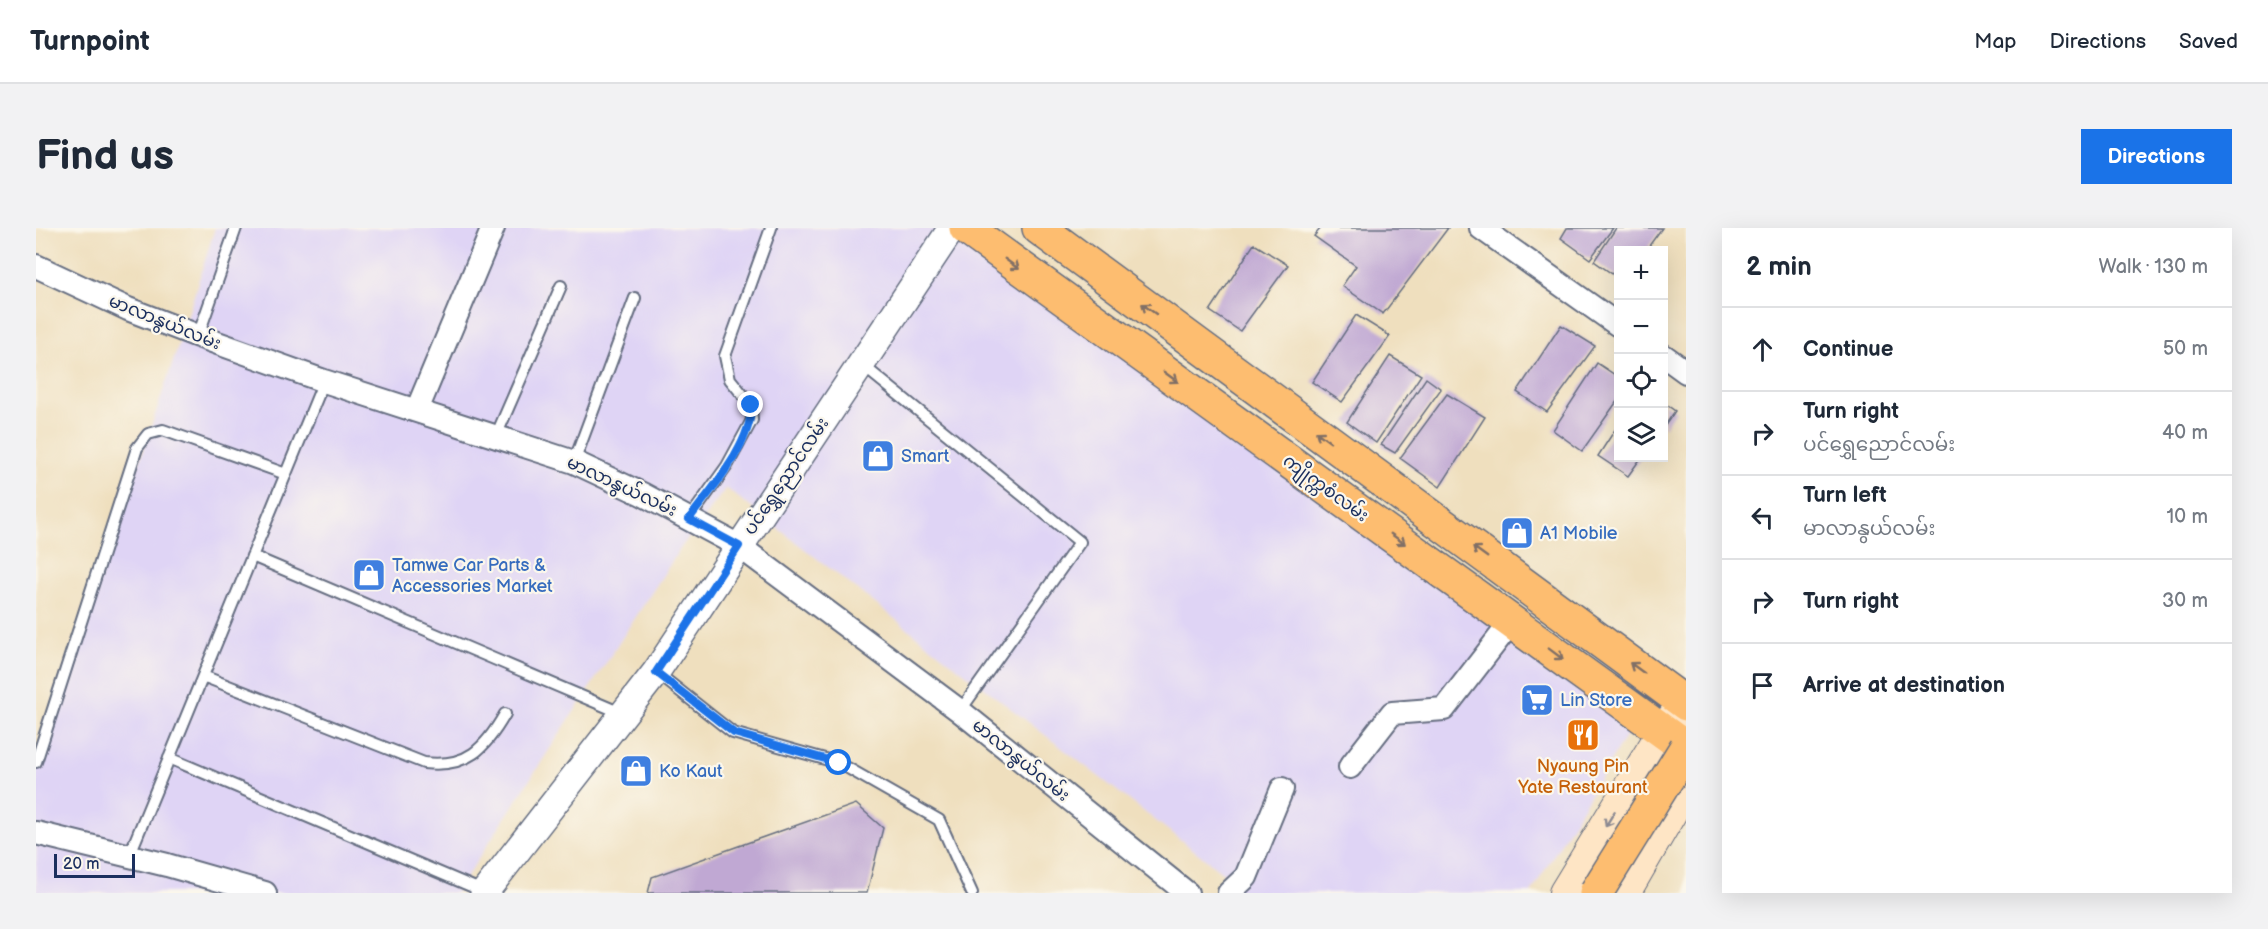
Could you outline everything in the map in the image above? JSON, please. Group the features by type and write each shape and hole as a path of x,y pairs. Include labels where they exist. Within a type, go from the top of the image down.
{"main road":[{"name":"ကျိုက္ကစံလမ်း","path":"966,228 1678,743"},
{"path":"1039,228 1685,702 1678,743 1596,893"},
{"path":"1565,893 1678,743"},
{"path":"1624,893 1686,786"}],"street":[{"path":"417,410 493,228"},
{"name":"ပင်ရွှေညောင်လမ်း","path":"484,892 656,672 952,228"},
{"path":"1481,228 1614,322"},
{"name":"မာလာနွယ်လမ်း","path":"36,266 128,309 198,336 324,381 574,462 739,546 960,711 1187,893"},
{"path":"1668,359 1686,372"},
{"path":"1350,767 1392,713 1444,709 1512,621"},
{"path":"1229,893 1246,877 1282,789"},
{"path":"36,833 265,893"}],"lane":[{"path":"198,336 236,228"},
{"path":"689,519 727,466 752,420 751,405 730,379 725,356 771,228"},
{"path":"496,436 561,286"},
{"path":"574,462 635,298"},
{"path":"861,364 1080,542 960,711"},
{"path":"129,856 324,381"},
{"path":"36,762 137,448 148,434 163,430 286,474"},
{"path":"252,556 624,714"},
{"path":"656,672 734,733 839,763 939,820 972,893"},
{"path":"203,676 424,763 445,766 478,751 492,736 505,714"},
{"path":"169,758 484,892"}],"shaded area":[{"path":"215,228 943,228 1634,722 1531,893 1233,893 1235,882 726,488 682,546 456,893 36,893 36,768 178,347"}],"building":[{"path":"1321,228 1448,228 1383,314 1342,286 1356,266 1314,236"},
{"path":"1567,228 1613,228 1590,259 1561,238"},
{"path":"1616,228 1662,228 1649,246 1614,246 1614,275 1594,261"},
{"path":"1254,244 1288,265 1240,331 1210,311"},
{"path":"1356,315 1390,336 1342,402 1312,382"},
{"path":"1561,325 1595,346 1547,412 1517,392"},
{"path":"1390,356 1421,375 1376,443 1347,422"},
{"path":"1597,363 1614,374 1614,406 1582,451 1553,430"},
{"path":"1426,378 1441,389 1395,453 1381,445"},
{"path":"1447,394 1485,417 1440,487 1400,458"},
{"path":"1668,406 1675,411 1668,421"},
{"path":"1614,431 1614,462 1638,462 1628,476 1598,456"},
{"path":"856,804 883,828 867,893 648,893 652,877"}],"place":[{"name":"Smart","path":"878,456"},
{"name":"A1 Mobile","path":"1517,533"},
{"name":"Tamwe Car Parts & Accessories Market","path":"369,575"},
{"name":"Lin Store","path":"1537,700"},
{"name":"Nyaung Pin Yate Restaurant","path":"1583,735"},
{"name":"Ko Kaut","path":"636,771"}],"route":[{"path":"751,405 752,420 740,444 689,519 739,546 656,672 734,733 839,763"}]}
